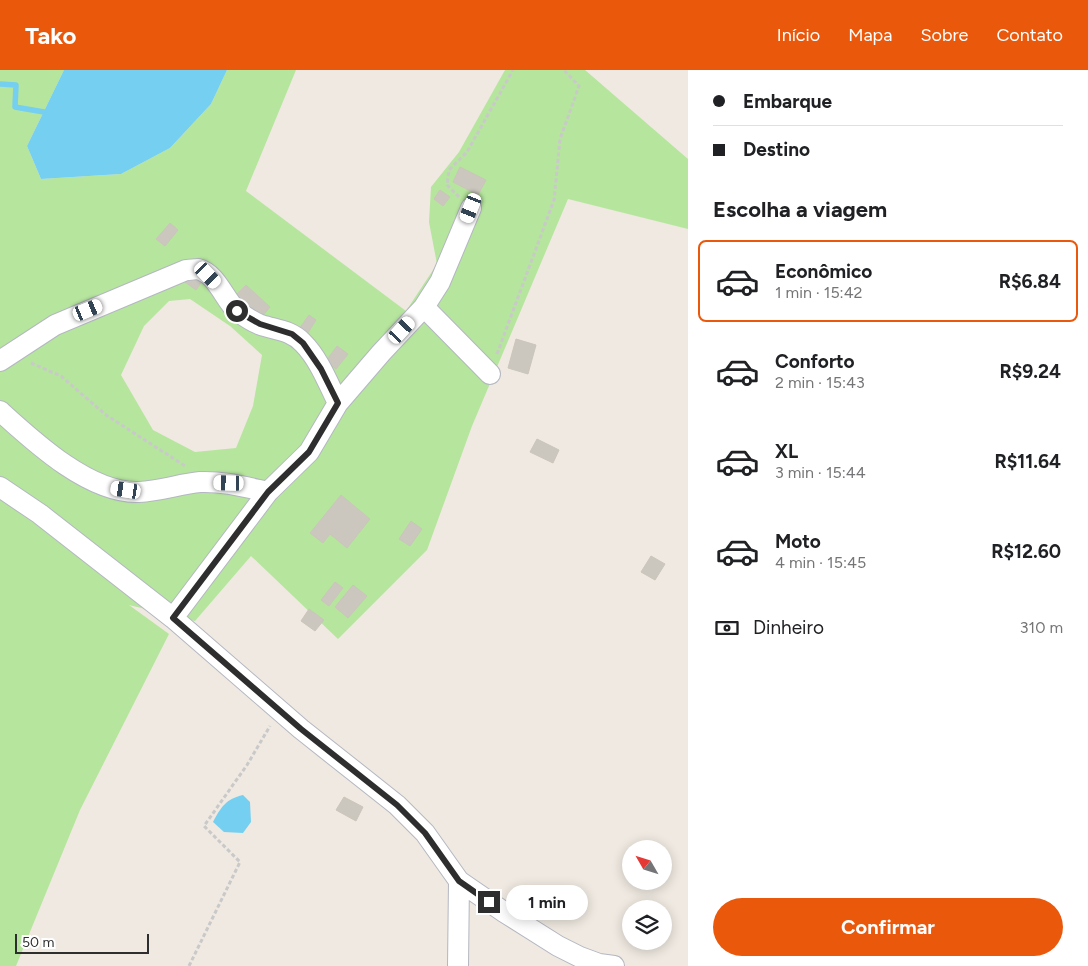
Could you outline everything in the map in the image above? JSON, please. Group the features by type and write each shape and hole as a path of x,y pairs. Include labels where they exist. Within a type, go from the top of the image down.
{"street":[{"path":"173,618 268,492 309,452 338,403 424,307 440,282 471,208"},
{"path":"5,358 55,325 186,270 198,270 208,275 219,286 230,304 248,318 260,324 292,334 303,343 321,369 338,403"},
{"path":"424,307 490,374"},
{"path":"0,411 31,440 67,466 92,481 114,488 138,492 212,482 229,483 268,492"},
{"path":"0,487 40,514 173,618 279,710 412,819 440,853 459,881 558,946 599,964 614,966"},
{"path":"458,966 459,881"}],"path":[{"path":"471,208 447,186 449,170 467,152 513,70"},
{"path":"490,374 554,200 560,139 579,86 564,70"},
{"path":"5,358 61,376 106,415 166,455 212,482"},
{"path":"189,966 240,862 204,826 247,765 279,710"}],"green space":[{"path":"0,70 64,70 27,146 41,179 121,174 170,148 211,104 227,70 296,70 246,191 406,311 437,264 429,222 431,187 459,152 505,70 585,70 688,159 688,229 568,199 472,426 427,550 338,639 251,556 195,621 129,605 169,634 80,810 16,966 0,966","holes":["190,299 230,326 262,355 253,406 236,448 195,452 153,430 121,375 144,326 169,301"]}],"water":[{"path":"64,70 227,70 211,104 170,148 121,174 41,179 27,146"},
{"path":"243,795 250,802 251,822 243,833 224,832 213,822 225,804"}],"building":[{"path":"460,167 486,180 478,195 453,182"},
{"path":"440,190 450,197 443,206 434,199"},
{"path":"170,223 178,230 165,246 156,239"},
{"path":"190,274 202,281 196,290 185,282"},
{"path":"246,285 270,307 260,319 235,296"},
{"path":"309,315 316,320 307,334 299,329"},
{"path":"516,339 536,345 528,374 508,368"},
{"path":"337,346 348,354 336,369 326,361"},
{"path":"537,439 559,450 553,463 530,452"},
{"path":"341,495 370,519 347,548 330,534 323,543 310,533"},
{"path":"411,521 422,529 410,546 399,539"},
{"path":"651,556 665,564 655,580 641,572"},
{"path":"335,582 343,588 329,606 321,600"},
{"path":"353,585 367,596 348,618 335,607"},
{"path":"309,609 324,620 315,631 301,621"},
{"path":"344,797 363,807 356,821 336,810"}],"waterway":[{"path":"0,84 16,85 15,107 44,112"}],"route":[{"path":"237,311 260,324 278,328 292,334 303,343 321,369 338,403 309,452 268,492 173,618 301,729 397,805 425,833 459,881 489,902"}]}
